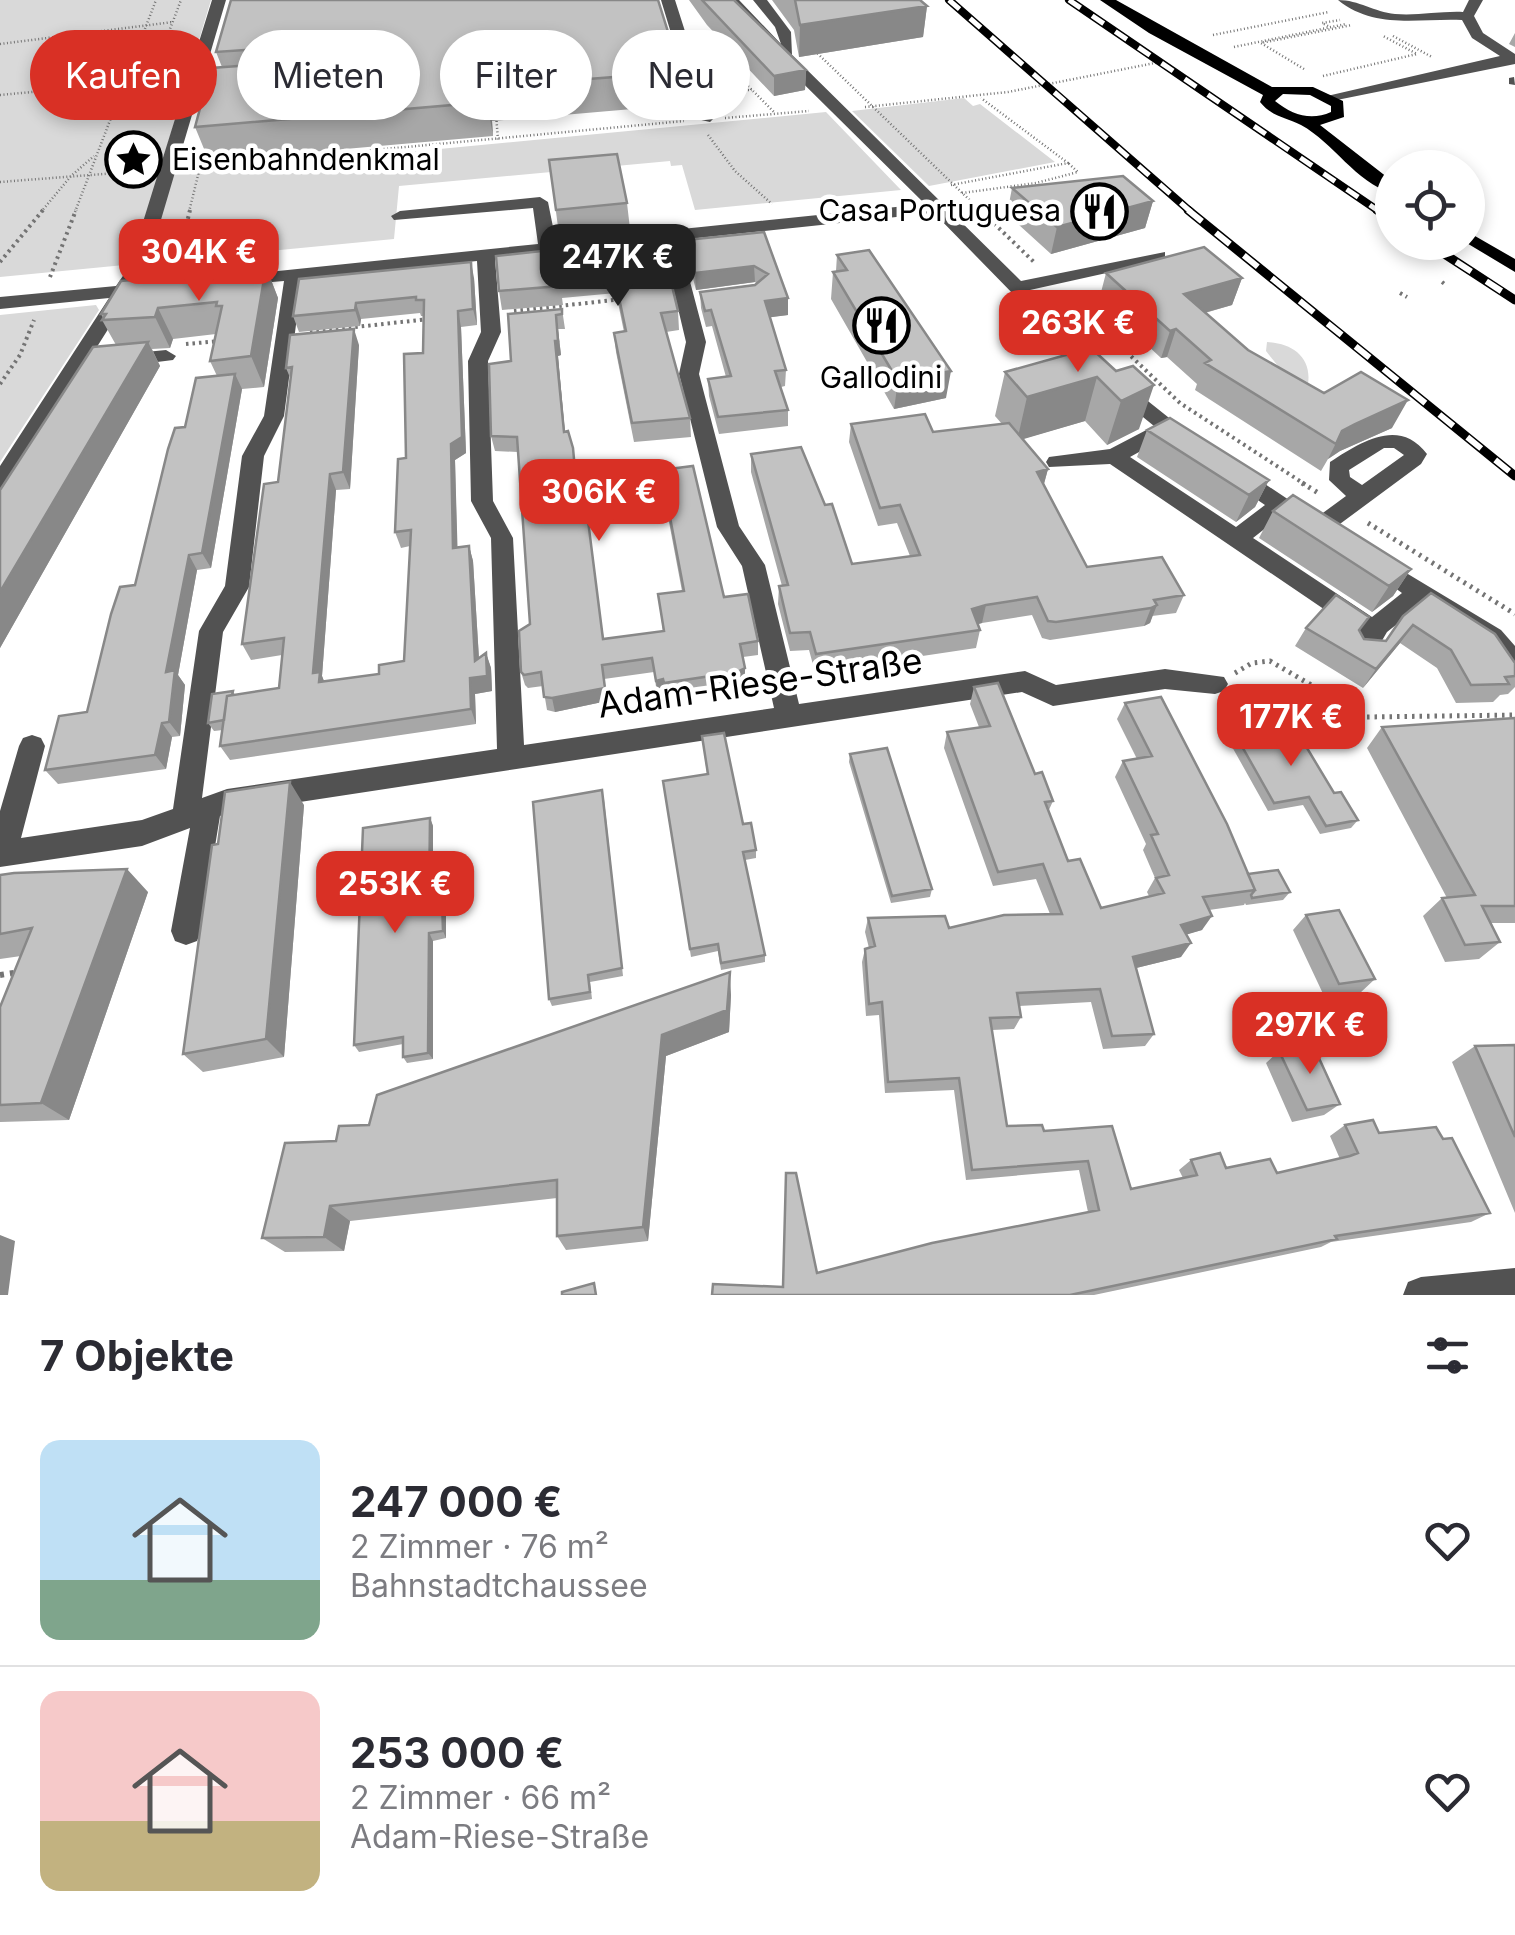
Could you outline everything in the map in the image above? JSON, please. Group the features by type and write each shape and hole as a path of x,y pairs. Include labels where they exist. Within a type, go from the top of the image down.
{"main road":[{"path":"1107,0 1271,93"},
{"path":"1128,0 1290,88 1332,98 1340,109 1332,118 1305,121"},
{"path":"1290,88 1271,93 1267,98 1270,107 1305,121 1375,177"},
{"path":"1332,118 1337,129 1375,159"},
{"path":"1485,230 1515,249"},
{"path":"1485,248 1515,267"}],"street":[{"path":"732,0 747,20 841,108 1115,386 1167,428 1324,534 1352,502"},
{"path":"760,0 787,34 790,43 786,54"},
{"path":"1468,16 1476,0"},
{"path":"1351,3 1392,20 1444,14 1468,16"},
{"path":"670,5 678,30"},
{"path":"217,6 235,12"},
{"path":"1468,16 1478,35 1514,59"},
{"path":"1332,98 1514,59"},
{"path":"0,483 93,363 138,268 185,120"},
{"path":"400,216 540,202 548,249"},
{"path":"223,281 937,208"},
{"path":"670,237 695,300 696,342 690,374 708,450 728,527 754,565 789,716"},
{"path":"486,255 496,318 478,361 482,501 502,538 510,758"},
{"path":"1016,288 1159,256"},
{"path":"186,931 211,631 238,586 253,456 274,416 290,340 294,274"},
{"path":"0,303 170,286"},
{"path":"93,363 170,351"},
{"path":"1057,462 1114,456 1167,428"},
{"path":"1114,456 1238,537 1369,639 1420,592"},
{"path":"1238,537 1280,506"},
{"path":"1361,556 1492,637 1515,663"},
{"name":"Adam-Riese-Straße","path":"1,854 142,834 227,801 1025,680 1053,696 1165,680 1215,684"},
{"path":"1,854 32,746"},
{"path":"1421,1295 1515,1286"}],"path":[{"path":"144,30 156,0"},
{"path":"170,30 181,0"},
{"path":"1194,39 1351,3"},
{"path":"670,5 775,113"},
{"path":"1330,28 1322,23 1341,20"},
{"path":"1382,36 1417,54 1317,77 1260,42 1392,20"},
{"path":"0,44 173,22"},
{"path":"1224,49 1357,22"},
{"path":"1371,24 1456,71"},
{"path":"787,34 806,42 1180,402 1352,502 1515,614"},
{"path":"873,106 1008,92 1165,61"},
{"path":"0,96 30,93"},
{"path":"962,193 1036,183 1078,172 978,96"},
{"path":"750,115 841,108"},
{"path":"0,384 20,355 109,120"},
{"path":"497,120 498,140"},
{"path":"0,182 702,120 736,171 774,206"},
{"path":"0,262 71,176 96,154"},
{"path":"953,184 1068,164"},
{"path":"177,264 200,167"},
{"path":"1036,183 1044,192"},
{"path":"979,210 1018,205"},
{"path":"1400,293 1407,298"},
{"path":"496,318 626,299"},
{"path":"290,340 434,319"},
{"path":"170,351 229,340"},
{"path":"1215,684 1252,664 1270,661 1366,717 1515,715"},
{"path":"0,975 33,970"}],"shaded area":[{"path":"0,0 211,0 202,30 30,30 30,120 175,120 158,176 826,112 901,190 695,210 682,165 671,166 670,161 399,186 394,239 0,277"},
{"path":"964,98 973,106 980,104 1055,162 929,186 852,111"},
{"path":"96,305 99,310 0,462 0,315"},
{"path":"1267,342 1285,345 1298,353 1307,366 1308,384 1295,380 1279,367 1266,351"}],"building":[{"path":"231,0 658,0 667,30 612,30 612,77 592,79 592,30 440,30 440,106 420,108 420,30 237,30 237,51 217,52"},
{"path":"702,0 734,0 806,70 774,76 750,51 750,30 730,30"},
{"path":"795,0 920,0 927,6 800,25"},
{"path":"237,66 237,120 277,120 195,127 197,120 217,120 217,68"},
{"path":"617,154 627,203 556,210 549,160"},
{"path":"1123,176 1153,201 1057,227 1012,188"},
{"path":"632,229 634,242 661,240 678,311 661,313 690,418 632,423 614,333 626,331 614,274 559,280 560,286 499,291 496,256 561,249 560,236"},
{"path":"764,232 788,298 765,301 786,370 775,371 788,410 718,417 708,379 731,376 711,310 705,311 700,292 755,285 768,274 754,266 695,273 686,240"},
{"path":"1204,247 1242,278 1184,294 1248,350 1324,393 1361,372 1408,400 1342,431 1336,444 1205,363 1211,360 1176,329 1170,331 1106,273"},
{"path":"869,250 951,371 898,381 833,272 847,270 837,255"},
{"path":"471,262 473,309 458,311 462,437 451,444 453,548 469,546 475,661 486,653 487,676 470,678 471,709 220,746 227,696 279,688 284,638 242,644 264,484 278,482 292,367 286,368 290,335 354,329 343,472 330,474 313,673 320,672 319,682 379,674 379,665 404,661 411,530 395,532 398,459 406,458 404,354 423,353 424,300 416,297 356,303 355,310 293,316 299,279"},
{"path":"266,267 251,356 210,361 222,306 216,306 217,302 158,308 155,317 102,320 106,314 101,314 121,281"},
{"path":"562,309 562,314 556,315 555,341 564,432 568,431 573,448 576,481 583,481 603,639 664,631 658,594 684,591 661,470 693,466 724,597 748,594 758,641 740,644 745,668 737,672 664,683 663,679 656,681 652,658 602,665 605,688 552,698 544,697 541,672 521,672 519,631 530,624 517,437 491,436 489,364 511,361 508,314"},
{"path":"148,342 0,592 0,490 93,347"},
{"path":"1091,348 1116,371 1133,366 1154,385 1121,401 1097,377 1027,397 1005,372"},
{"path":"235,374 202,553 189,555 166,672 175,670 169,722 162,723 155,755 45,770 59,716 87,712 111,614 120,587 135,585 168,449 175,428 185,427 196,378"},
{"path":"925,414 933,432 1009,423 1048,469 1037,472 1087,567 1162,557 1184,595 1154,600 1157,605 1151,608 1056,622 1048,621 1037,597 986,605 972,609 980,630 816,654 810,632 790,633 779,586 788,585 751,454 801,447 825,505 832,504 852,564 920,555 900,505 880,508 851,424"},
{"path":"1170,418 1269,480 1249,495 1147,430"},
{"path":"1293,495 1411,569 1389,586 1273,511"},
{"path":"1431,593 1495,634 1515,663 1515,676 1505,677 1509,684 1471,685 1451,650 1413,625 1376,669 1306,628 1336,595 1369,617 1359,630 1364,639 1386,641 1403,616"},
{"path":"998,683 1035,774 1042,772 1053,801 1045,802 1068,861 1080,859 1101,908 1164,893 1156,878 1169,875 1151,835 1158,834 1123,761 1152,756 1125,703 1161,697 1227,824 1255,890 1203,897 1212,916 1181,925 1191,943 1133,957 1154,1034 1112,1036 1100,989 1017,993 1021,1017 990,1018 1007,1126 1042,1125 1044,1131 1112,1126 1131,1189 1197,1175 1191,1160 1220,1153 1226,1168 1270,1159 1277,1173 1350,1156 1358,1153 1345,1125 1373,1120 1379,1133 1436,1127 1443,1139 1452,1138 1490,1213 1335,1236 1337,1239 1070,1295 712,1295 713,1284 783,1287 786,1173 796,1173 817,1273 932,1243 1099,1210 1088,1161 972,1170 959,1078 888,1082 882,1002 869,1004 865,949 875,946 868,918 945,916 949,928 1004,915 1062,914 1043,864 998,872 947,732 990,726 974,687"},
{"path":"233,691 227,696 224,720 208,723 212,694"},
{"path":"1289,718 1334,793 1341,792 1358,820 1326,826 1309,797 1274,803 1231,727"},
{"path":"1515,718 1515,906 1482,906 1500,942 1465,945 1442,898 1475,895 1382,727"},
{"path":"724,733 743,824 751,823 756,850 743,852 765,955 721,963 718,944 690,949 663,781 708,774 702,736"},
{"path":"887,748 932,889 892,896 850,754"},
{"path":"290,782 266,1039 183,1054 212,845 218,844 225,792"},
{"path":"602,790 622,968 588,975 590,992 549,999 533,802"},
{"path":"430,818 429,903 442,901 443,931 429,933 428,1053 403,1057 403,1037 354,1045 363,828"},
{"path":"127,869 41,1103 0,1105 0,1007 32,928 0,934 0,875"},
{"path":"1278,870 1290,892 1252,898 1255,890 1248,874"},
{"path":"1339,910 1375,979 1339,984 1306,915"},
{"path":"730,972 727,1010 662,1035 643,1227 557,1236 557,1180 330,1206 324,1237 262,1238 285,1143 336,1141 339,1126 369,1125 377,1095"},
{"path":"1313,1045 1340,1104 1307,1110 1279,1051"},
{"path":"1515,1045 1515,1137 1475,1046"},
{"path":"594,1283 596,1295 562,1295 562,1292"}],"railway":[{"path":"949,0 1191,212"},
{"path":"1069,0 1375,209"},
{"path":"1188,210 1515,476"},
{"path":"1454,260 1515,300"}],"place":[{"name":"Eisenbahndenkmal","path":"133,160"},
{"name":"Casa Portuguesa","path":"1100,211"},
{"name":"Gallodini","path":"881,325"}]}
